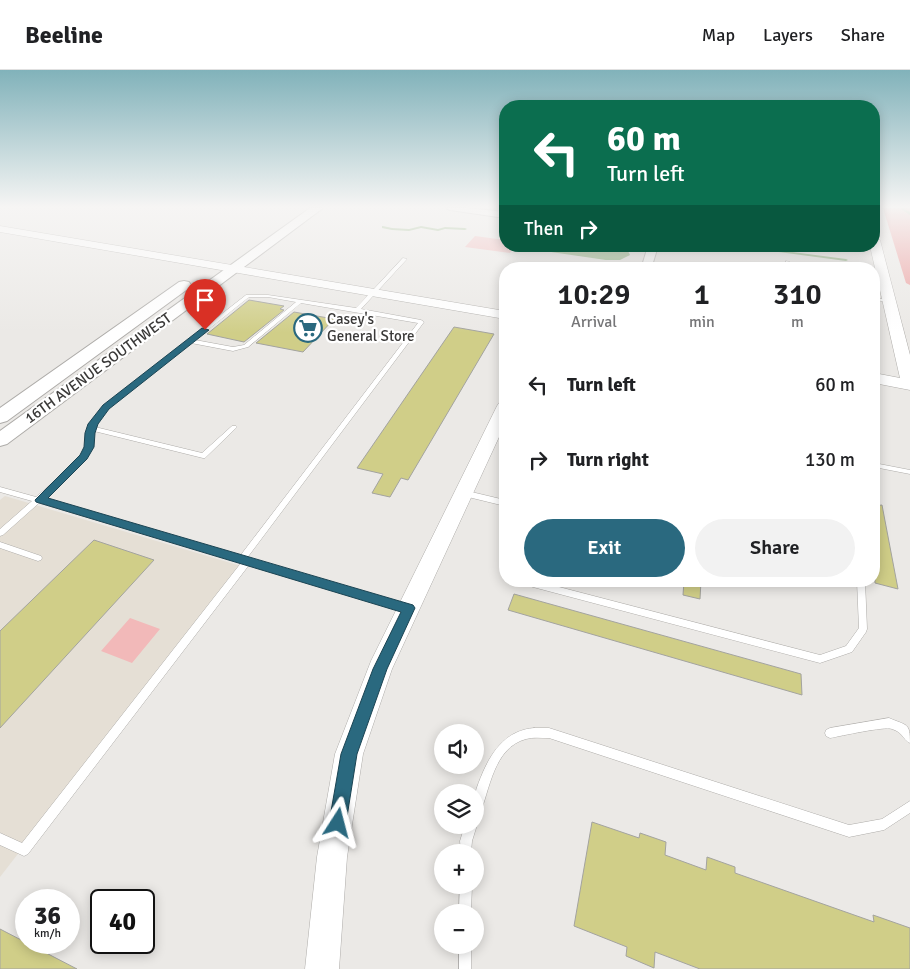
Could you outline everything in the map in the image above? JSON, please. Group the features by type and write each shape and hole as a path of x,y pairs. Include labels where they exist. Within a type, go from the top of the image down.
{"main road":[{"name":"16TH AVENUE SOUTHWEST","path":"0,417 235,250"},
{"name":"16TH AVENUE SOUTHWEST","path":"2,434 259,250"},
{"path":"2,434 28,409 34,400 34,393"}],"street":[{"path":"124,250 499,314"},
{"path":"880,264 910,384 880,379"},
{"path":"322,969 332,857 349,754 380,669 499,418"}],"lane":[{"path":"357,310 405,259"},
{"path":"0,533 40,500 83,457 89,447 92,428 106,407 248,296 268,296 421,322 244,560 24,850 0,839"},
{"path":"880,300 889,301"},
{"path":"190,341 233,349 246,346 300,301"},
{"path":"92,428 203,456 234,427"},
{"path":"0,448 2,434"},
{"path":"880,466 910,472"},
{"path":"1,487 409,608"},
{"path":"463,493 499,502"},
{"path":"0,545 38,558"},
{"path":"544,587 820,659 849,649 863,630 861,587"},
{"path":"830,733 889,723 904,729 910,738"},
{"path":"484,784 500,749 525,734 549,733 849,831 884,824 910,806"},
{"path":"465,954 465,969"}],"shaded area":[{"path":"896,250 910,250 910,285 906,283"},
{"path":"551,252 628,252 630,255 620,260 606,260"},
{"path":"5,496 241,566 0,877 0,500"},
{"path":"130,618 160,629 132,663 101,651"}],"building":[{"path":"249,300 284,306 280,309 284,310 244,342 207,334"},
{"name":"Casey's General Store","path":"294,312 334,319 303,352 256,343"},
{"path":"454,327 494,334 408,480 401,478 390,497 372,493 383,474 357,468"},
{"path":"880,505 882,505 898,589 880,584"},
{"path":"94,540 154,560 0,728 0,631"},
{"path":"684,587 701,587 700,599 683,595"},
{"path":"514,594 801,674 802,695 508,610"},
{"path":"592,822 639,838 640,833 666,842 665,855 706,870 707,857 735,867 735,873 874,922 873,915 910,928 910,969 700,969 655,952 654,968 626,956 627,947 574,926"},
{"path":"0,929 15,937 15,954 48,954 77,969 0,969"}],"waterway":[{"path":"783,252 846,260"}],"place":[{"name":"Casey's General Store","path":"308,328"}],"route":[{"path":"205,330 106,407 93,424 89,447 83,457 40,500 409,608 380,669 349,754 338,823"}]}
